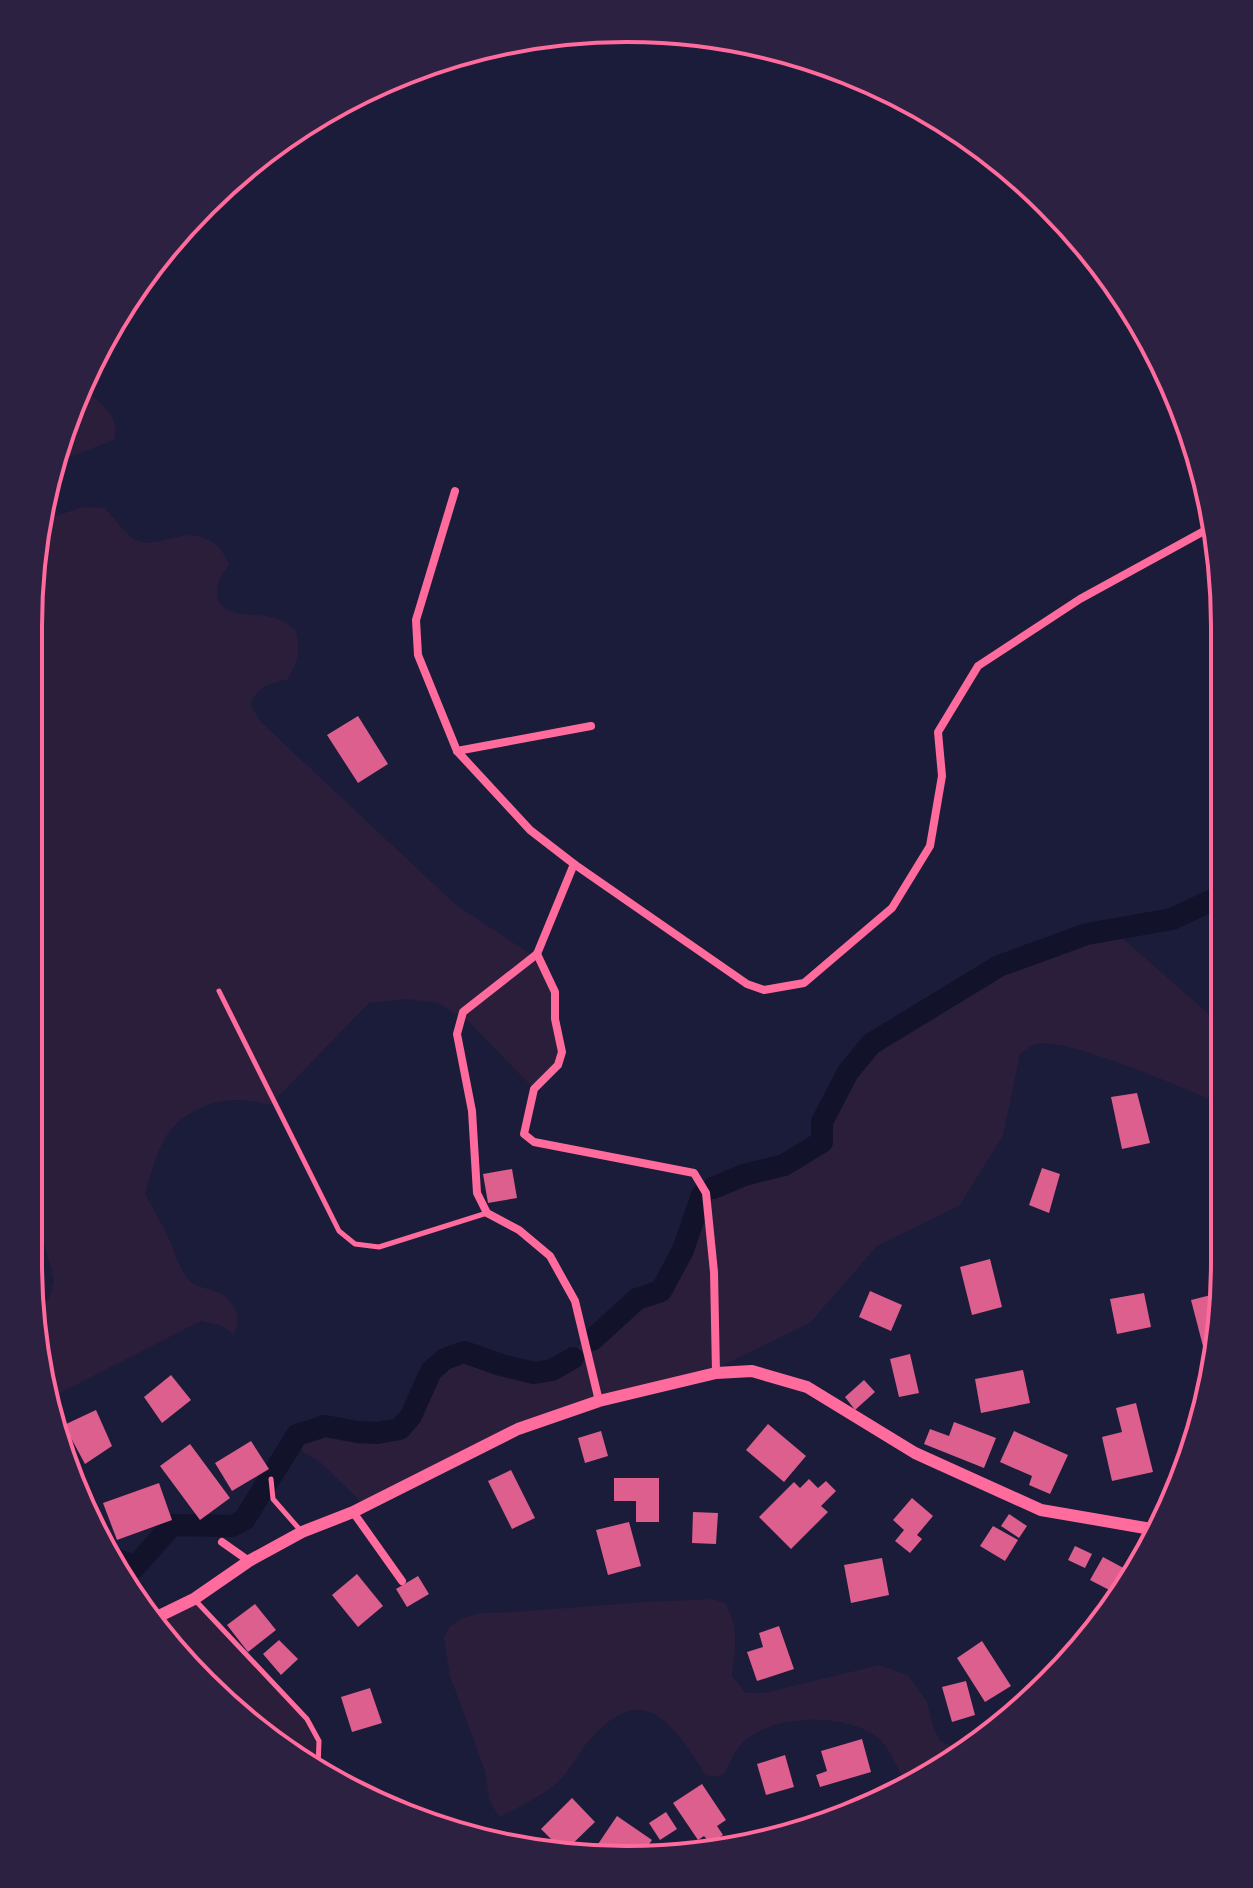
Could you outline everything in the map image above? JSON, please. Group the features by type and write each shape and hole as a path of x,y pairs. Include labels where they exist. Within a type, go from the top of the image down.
{"street":[{"path":"455,491 416,620 418,655 457,751 530,830 747,984 764,990 804,983 892,908 930,846 942,776 938,732 978,666 1080,599 1203,532"},
{"path":"457,751 591,726"},
{"path":"574,864 537,954 463,1012 457,1034 472,1111 477,1193 487,1213 519,1230 550,1256 575,1301 599,1401"},
{"path":"537,954 555,992 555,1019 562,1052 558,1065 534,1089 524,1134 534,1142 694,1173 706,1193 714,1272 716,1373"},
{"path":"161,1615 194,1599 249,1561 302,1532 353,1512 518,1429 599,1401 716,1373 752,1371 807,1387 915,1453 1041,1510 1147,1528"},
{"path":"353,1512 402,1581"},
{"path":"222,1542 249,1561"}],"lane":[{"path":"219,991 339,1231 355,1244 379,1247 487,1213"},
{"path":"271,1479 273,1499 302,1532"},
{"path":"194,1599 307,1719 319,1741 318,1758"}],"shaded area":[{"path":"90,395 112,416 116,431 114,440 67,458"},
{"path":"82,507 105,508 136,540 152,542 195,536 209,540 220,548 229,565 218,586 218,599 222,605 237,613 278,619 296,631 298,656 288,679 261,689 250,704 261,722 456,905 538,959 555,992 562,1052 558,1065 534,1089 469,1022 438,1003 407,999 369,1003 270,1105 228,1100 189,1114 173,1127 163,1142 145,1194 185,1275 196,1285 217,1292 230,1301 238,1322 234,1334 220,1325 201,1321 57,1394 44,1305 54,1281 42,1234 42,626 47,550 52,518"},
{"path":"1113,930 1211,1016 1211,1099 1097,1055 1051,1044 1034,1045 1020,1054 1003,1136 959,1206 877,1246 810,1323 715,1369 612,1392 363,1504 319,1461 304,1453 293,1439 317,1427 372,1433 398,1429 411,1416 436,1367 459,1354 477,1355 528,1372 558,1366 608,1315 661,1291 683,1250 702,1192 787,1163 822,1142 822,1122 848,1072 871,1044 999,966 1087,934"},
{"path":"194,1599 307,1719 319,1741 318,1758 241,1701 187,1647 161,1615"},
{"path":"713,1599 725,1603 733,1621 735,1639 732,1676 746,1693 764,1693 879,1665 908,1675 927,1702 940,1741 952,1746 902,1777 883,1743 870,1733 832,1721 789,1722 752,1735 737,1750 724,1774 716,1777 706,1775 668,1724 654,1714 640,1710 624,1713 607,1723 587,1743 556,1784 499,1817 489,1799 485,1771 450,1676 444,1638 449,1627 479,1613"}],"building":[{"path":"358,716 388,764 358,783 327,735"},
{"path":"1137,1093 1150,1143 1122,1149 1111,1097"},
{"path":"1042,1168 1060,1174 1049,1213 1029,1205"},
{"path":"512,1169 517,1198 488,1203 483,1174"},
{"path":"990,1259 1002,1307 972,1315 960,1267"},
{"path":"870,1291 902,1305 891,1331 859,1317"},
{"path":"1144,1293 1151,1327 1117,1334 1110,1299"},
{"path":"1210,1295 1204,1350 1191,1300"},
{"path":"910,1354 919,1393 899,1397 890,1359"},
{"path":"1023,1370 1030,1403 981,1413 975,1379"},
{"path":"171,1375 191,1400 162,1423 144,1397"},
{"path":"864,1380 875,1392 855,1410 845,1397"},
{"path":"1136,1403 1153,1472 1112,1481 1102,1437 1122,1432 1116,1408"},
{"path":"96,1410 112,1446 85,1464 65,1424"},
{"path":"954,1422 996,1438 984,1468 924,1444 930,1429 949,1436"},
{"path":"768,1424 806,1456 784,1482 746,1450"},
{"path":"601,1431 608,1456 585,1463 578,1438"},
{"path":"1014,1431 1068,1455 1050,1494 1029,1485 1032,1476 1000,1462"},
{"path":"251,1441 269,1469 232,1491 215,1463"},
{"path":"190,1444 230,1498 200,1520 160,1466"},
{"path":"511,1470 535,1518 512,1529 488,1481"},
{"path":"614,1478 659,1478 659,1522 636,1522 636,1501 614,1501"},
{"path":"809,1479 818,1488 826,1481 836,1491 821,1506 828,1512 791,1549 759,1517 794,1482 800,1488"},
{"path":"159,1483 172,1520 117,1540 103,1503"},
{"path":"912,1498 933,1516 917,1535 922,1539 910,1553 895,1541 904,1530 893,1520"},
{"path":"693,1512 718,1513 716,1544 692,1543"},
{"path":"1009,1514 1027,1526 1019,1538 1001,1526"},
{"path":"629,1522 641,1566 608,1575 596,1530"},
{"path":"993,1526 1018,1540 1005,1561 980,1546"},
{"path":"1075,1546 1092,1554 1085,1568 1068,1560"},
{"path":"1103,1557 1124,1568 1109,1590 1090,1580"},
{"path":"882,1558 889,1595 851,1603 844,1565"},
{"path":"357,1574 383,1606 358,1627 332,1595"},
{"path":"418,1576 429,1594 407,1607 396,1589"},
{"path":"255,1604 276,1630 248,1652 227,1625"},
{"path":"779,1626 794,1669 757,1681 747,1652 763,1647 759,1633"},
{"path":"279,1640 298,1659 281,1675 263,1654"},
{"path":"982,1641 1011,1686 985,1702 957,1658"},
{"path":"966,1681 975,1715 952,1722 942,1687"},
{"path":"370,1688 382,1723 352,1732 341,1697"},
{"path":"862,1739 871,1772 820,1787 816,1775 827,1771 821,1751"},
{"path":"785,1755 794,1787 766,1795 757,1764"},
{"path":"702,1784 726,1820 717,1826 723,1835 708,1840 704,1836 698,1840 673,1803"},
{"path":"572,1798 595,1822 573,1843 553,1841 541,1829"},
{"path":"666,1812 677,1829 660,1840 649,1823"},
{"path":"617,1816 652,1840 648,1845 597,1845"}],"waterway":[{"path":"713,1188 744,1175 784,1165 822,1142 822,1122 848,1072 871,1044 999,966 1087,934 1172,919 1211,901"},
{"path":"592,1340 637,1299 661,1291 683,1250 702,1195"},
{"path":"126,1563 135,1567 172,1525 232,1526 244,1520 297,1435 325,1426 377,1433 400,1429 411,1416 431,1371 445,1359 464,1352 534,1373 552,1370 573,1358"}]}
